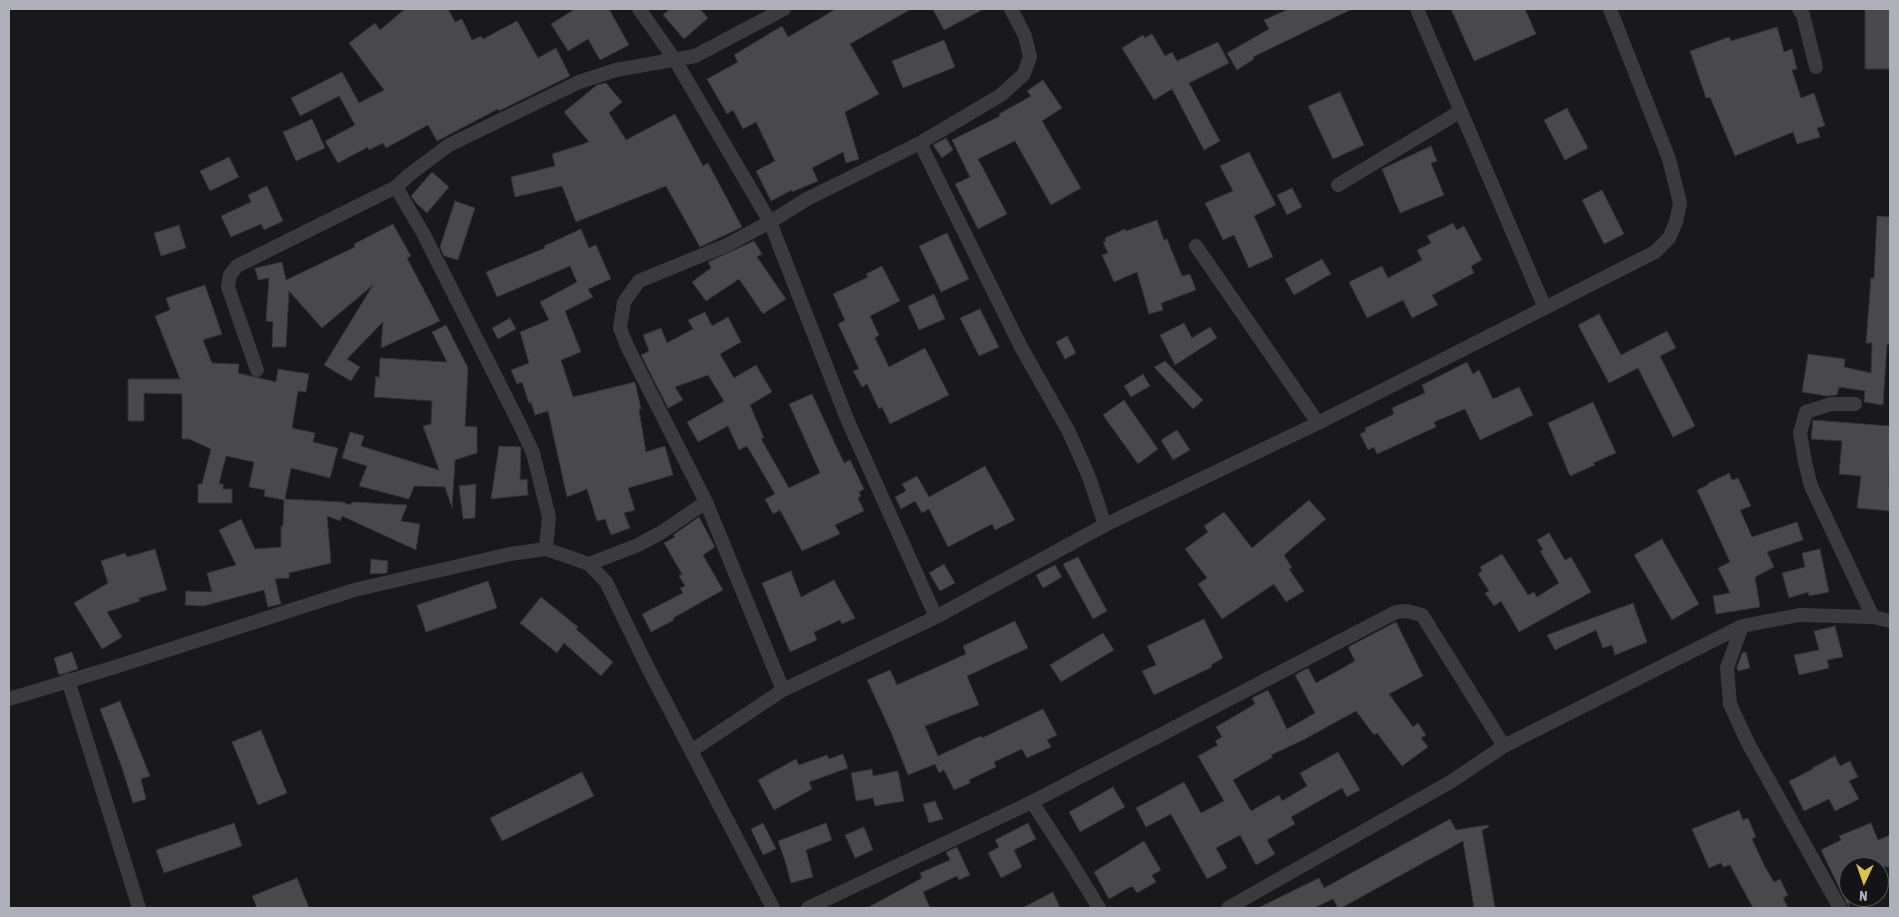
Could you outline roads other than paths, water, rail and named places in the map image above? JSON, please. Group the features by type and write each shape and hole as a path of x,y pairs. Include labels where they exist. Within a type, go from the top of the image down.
{"street":[{"path":"639,9 675,60 770,222 846,419 936,617"},
{"path":"783,690 706,502 627,346 620,328 624,302 639,281 727,245 807,199 920,143 1001,95 1024,74 1030,57 1025,36 1011,9"},
{"path":"1417,9 1545,308"},
{"path":"691,751 783,690 936,617 1105,525 1318,423 1655,252 1669,238 1676,222 1680,203 1669,159 1610,9"},
{"path":"1799,9 1803,15 1816,67"},
{"path":"257,370 228,287 230,275 237,266 396,187 449,145 580,82 616,70 696,56 780,10"},
{"path":"1338,185 1461,111"},
{"path":"920,143 1021,347 1069,432 1089,477 1105,525"},
{"path":"396,187 423,233 518,421 532,453 549,517 546,549"},
{"path":"1196,246 1318,423"},
{"path":"1855,404 1831,404 1806,412 1800,433 1811,486 1873,617"},
{"path":"589,564 646,541 706,502"},
{"path":"9,699 354,590 510,554 546,549 589,564 606,582 648,668 772,908"},
{"path":"808,908 1032,802 1396,612 1407,611 1422,615 1504,746"},
{"path":"1228,908 1452,781 1504,746 1742,626 1799,615 1873,617 1890,621"},
{"path":"1742,626 1728,668 1730,704 1748,743 1840,908"},
{"path":"68,680 139,908"},
{"path":"1032,802 1099,908"}]}
